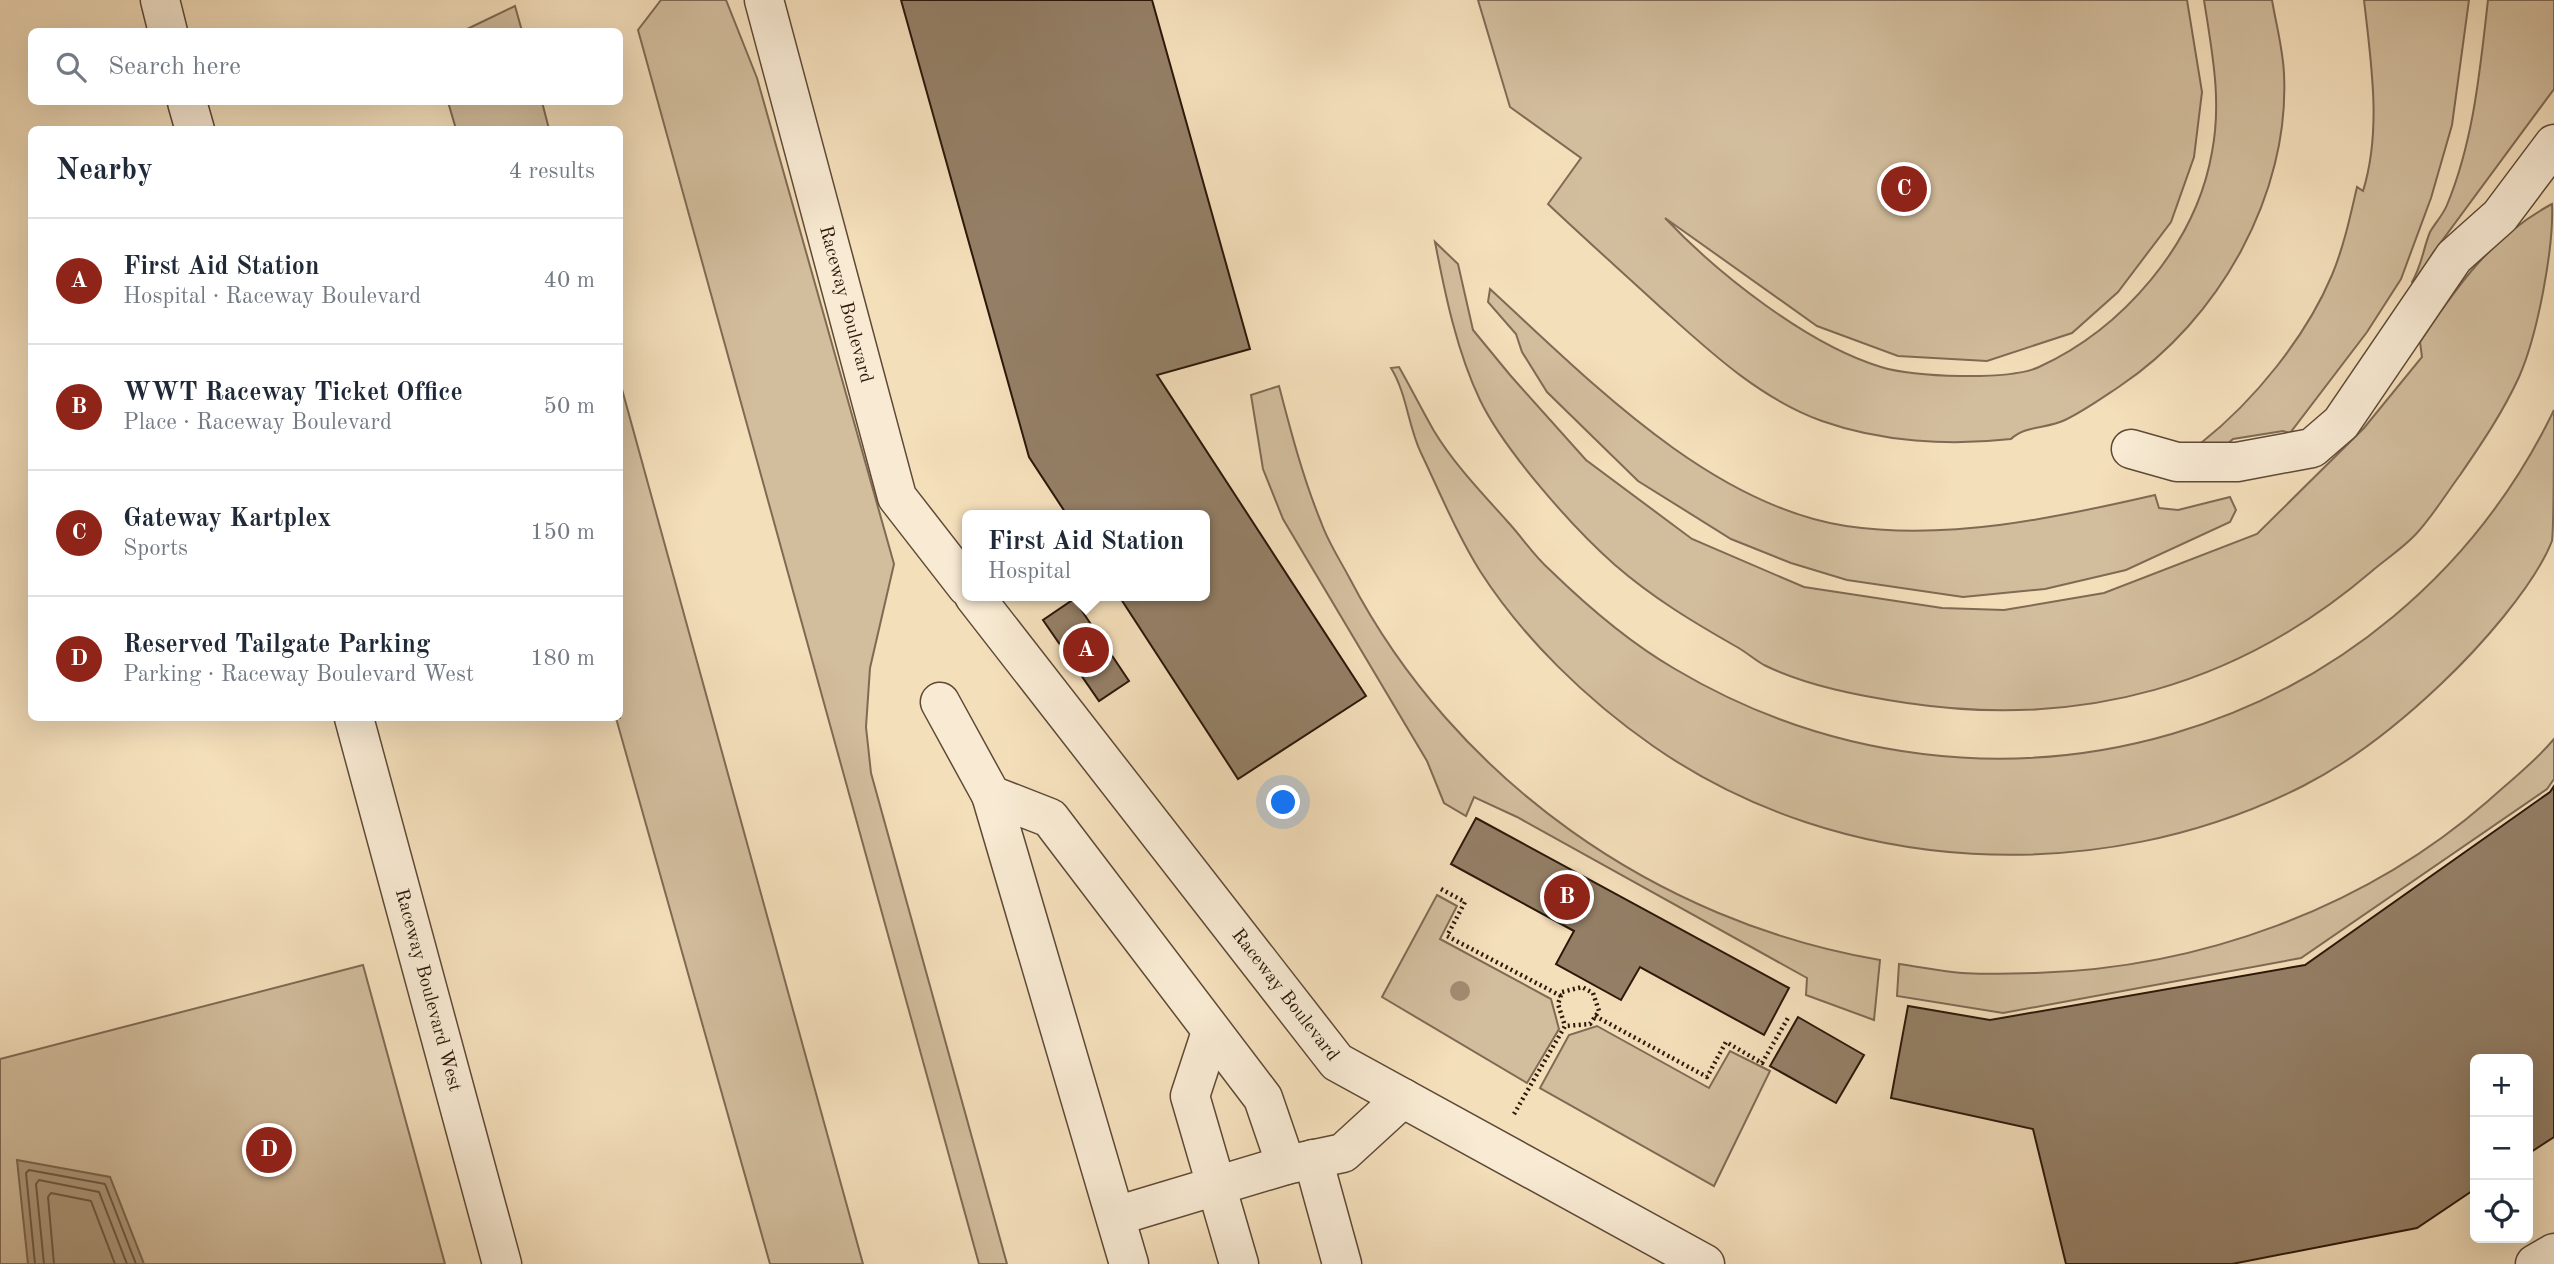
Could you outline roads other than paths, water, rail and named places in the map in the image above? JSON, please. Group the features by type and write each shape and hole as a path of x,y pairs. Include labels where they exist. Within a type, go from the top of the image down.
{"street":[{"path":"160,0 167,28"},
{"name":"Raceway Boulevard","path":"764,0 897,497 962,581"},
{"path":"188,105 194,126"},
{"path":"2131,449 2177,462 2237,462 2312,448 2342,423 2454,257 2500,216 2554,144"},
{"name":"Raceway Boulevard","path":"978,601 1337,1062 1705,1264"},
{"path":"940,702 991,795 1129,1264"},
{"name":"Raceway Boulevard West","path":"355,721 502,1264"},
{"path":"991,795 1050,818 1263,1098 1300,1162 1342,1264"},
{"path":"1211,1032 1190,1096 1219,1187 1239,1264"},
{"path":"1116,1216 1300,1162 1343,1153 1403,1098"},
{"path":"2535,1264 2554,1253"}],"water":[{"path":"17,1160 110,1177 144,1264 28,1264"}],"place":[{"name":"Gateway Kartplex","path":"1904,189"},
{"name":"First Aid Station","path":"1086,650"},
{"name":"WWT Raceway Ticket Office","path":"1567,897"},
{"name":"Reserved Tailgate Parking","path":"269,1150"}]}
